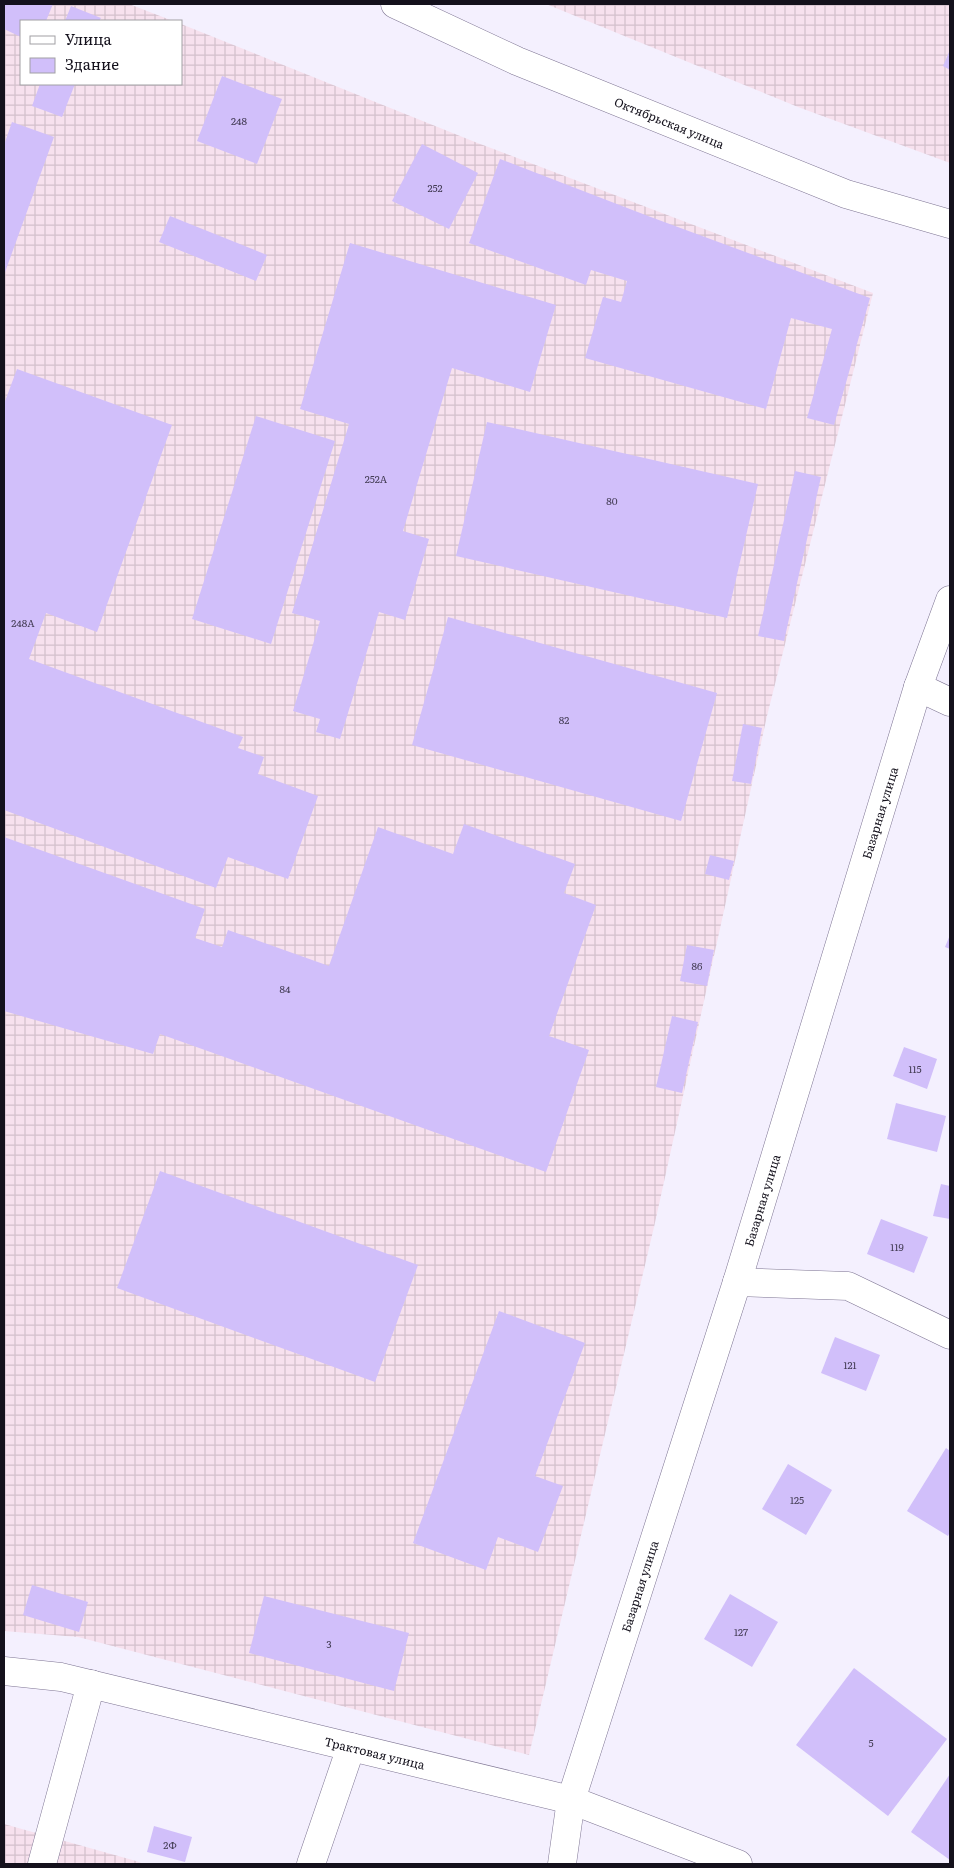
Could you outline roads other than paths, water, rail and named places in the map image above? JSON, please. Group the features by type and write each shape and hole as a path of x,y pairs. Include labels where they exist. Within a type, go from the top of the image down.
{"street":[{"name":"Октябрьская улица","path":"395,4 517,61 846,194 950,224"},
{"name":"Базарная улица","path":"562,1864 571,1800 737,1282 918,687 950,600"},
{"path":"918,687 950,702"},
{"path":"737,1282 848,1286 950,1335"},
{"name":"Трактовая улица","path":"4,1671 61,1677 571,1800 738,1864"},
{"path":"42,1864 91,1684"},
{"path":"311,1864 351,1747"}]}
